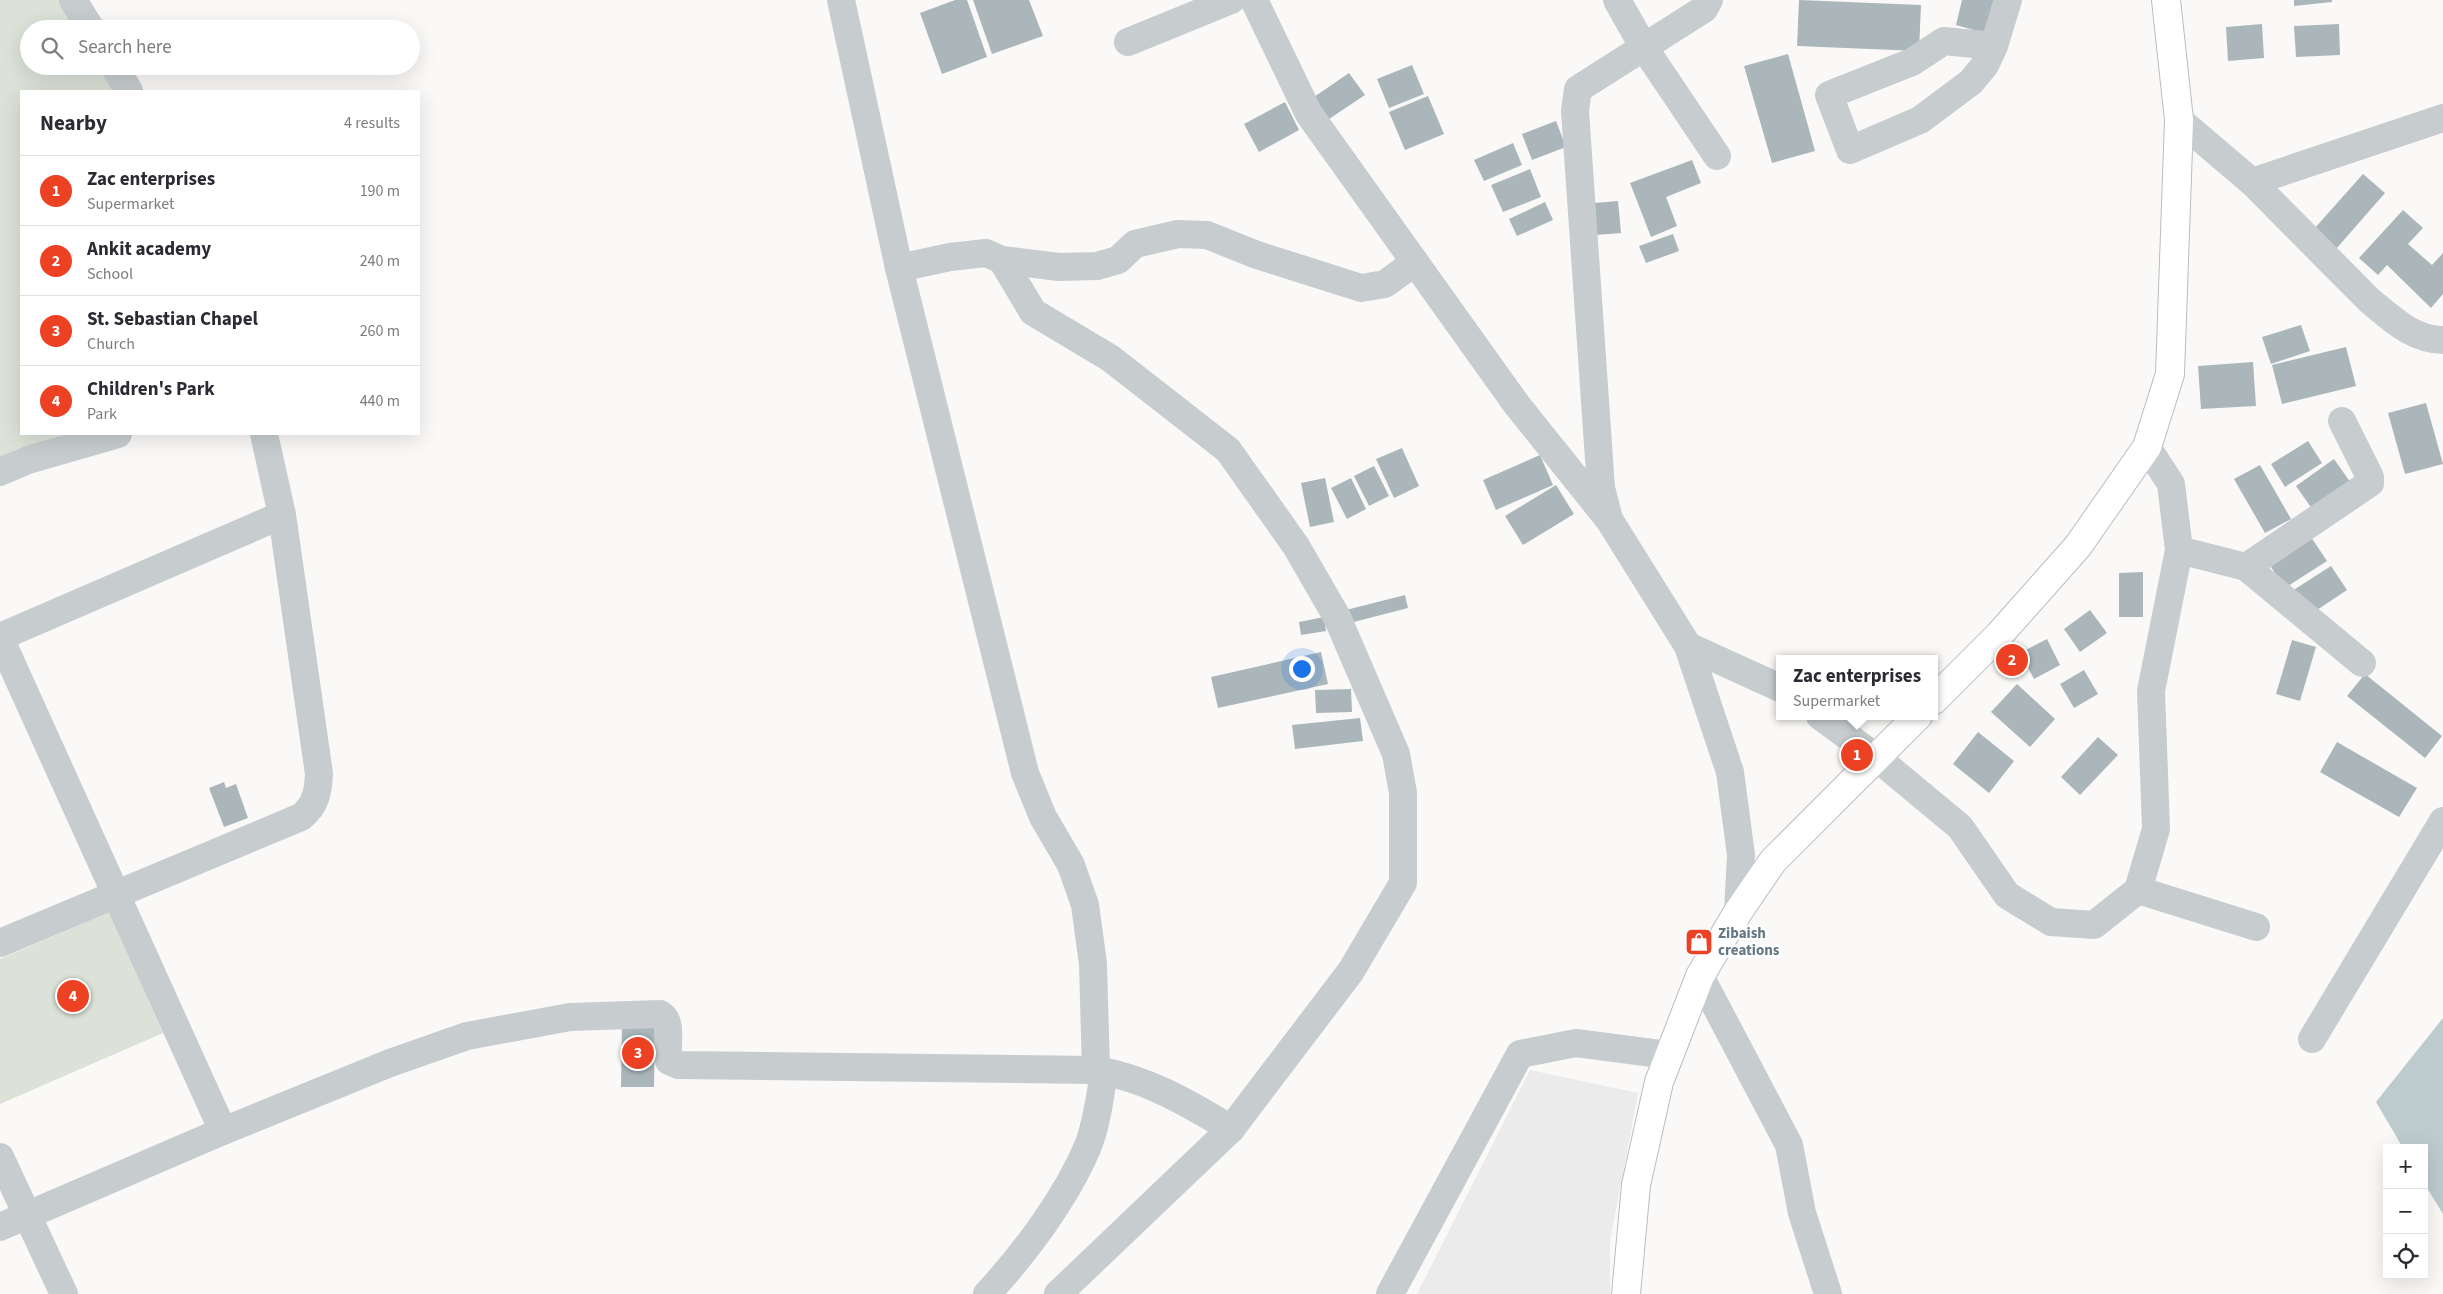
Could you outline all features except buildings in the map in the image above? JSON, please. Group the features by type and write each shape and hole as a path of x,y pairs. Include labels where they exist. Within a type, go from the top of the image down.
{"main road":[{"path":"1938,696 1999,635 2078,546 2147,447 2170,374 2180,120 2169,4"},
{"path":"1626,1294 1636,1185 1659,1082 1700,976 1738,912 1773,862 1914,720"}],"street":[{"path":"73,0 85,20"},
{"path":"840,0 899,268 1025,773 1042,816 1071,865 1085,906 1093,964 1100,1071 1088,1145 1066,1190 1031,1239 987,1294"},
{"path":"1128,42 1231,0"},
{"path":"1254,0 1308,114 1517,405 1610,521 1688,646 1730,772 1741,855 1738,912"},
{"path":"1617,0 1643,46 1717,156"},
{"path":"1610,521 1601,488 1575,111 1578,89 1704,9 1709,0"},
{"path":"1994,46 1944,41 1912,62 1829,95 1850,150 1920,120 1971,82 1985,65 1994,46 2008,0"},
{"path":"119,75 128,90"},
{"path":"2252,182 2443,118"},
{"path":"2180,120 2252,182 2369,300 2388,316 2418,335 2434,340 2443,340"},
{"path":"899,268 950,257 986,253 1002,260 1059,267 1097,266 1118,260 1135,244 1178,234 1207,235 1256,255 1362,288 1384,284 1415,262"},
{"path":"1002,260 1033,312 1110,358 1228,450 1296,546 1337,617 1396,754 1403,793 1403,883 1351,971 1231,1129 1058,1294"},
{"path":"2246,567 2370,483 2370,477 2342,421"},
{"path":"0,472 28,460 115,435"},
{"path":"0,943 301,817 310,810 317,795 319,774 282,515 264,435"},
{"path":"1825,720 1877,758 1960,827 2007,896 2051,922 2094,925 2138,890 2156,829 2151,691 2180,550 2171,484 2147,447"},
{"path":"223,1132 117,893 0,638 282,515"},
{"path":"2180,550 2246,567 2362,663"},
{"path":"1688,646 1776,686"},
{"path":"2312,1039 2443,821"},
{"path":"2138,890 2256,927"},
{"path":"1700,976 1789,1145 1802,1213 1828,1294"},
{"path":"0,1227 27,1214 390,1063 467,1036 570,1016 660,1014 664,1016 668,1024 669,1061 678,1065 1100,1071 1167,1092 1231,1129"},
{"path":"1390,1294 1520,1054 1576,1043 1668,1055"},
{"path":"0,1157 64,1294"}],"shaded area":[{"path":"0,0 67,0 79,20 20,20 20,75 111,75 120,90 20,90 20,435 64,435 0,462"},
{"path":"110,912 163,1033 0,1104 0,959"},
{"path":"2443,1018 2443,1214 2428,1190 2428,1144 2401,1144 2376,1102"},
{"path":"1530,1070 1638,1093 1610,1241 1610,1294 1417,1294"}],"place":[{"name":"Ankit academy","path":"2012,660"},
{"name":"Zac enterprises","path":"1857,755"},
{"name":"Zibaish creations","path":"1699,942"},
{"name":"Children's Park","path":"73,996"},
{"name":"St. Sebastian Chapel","path":"638,1053"}]}
